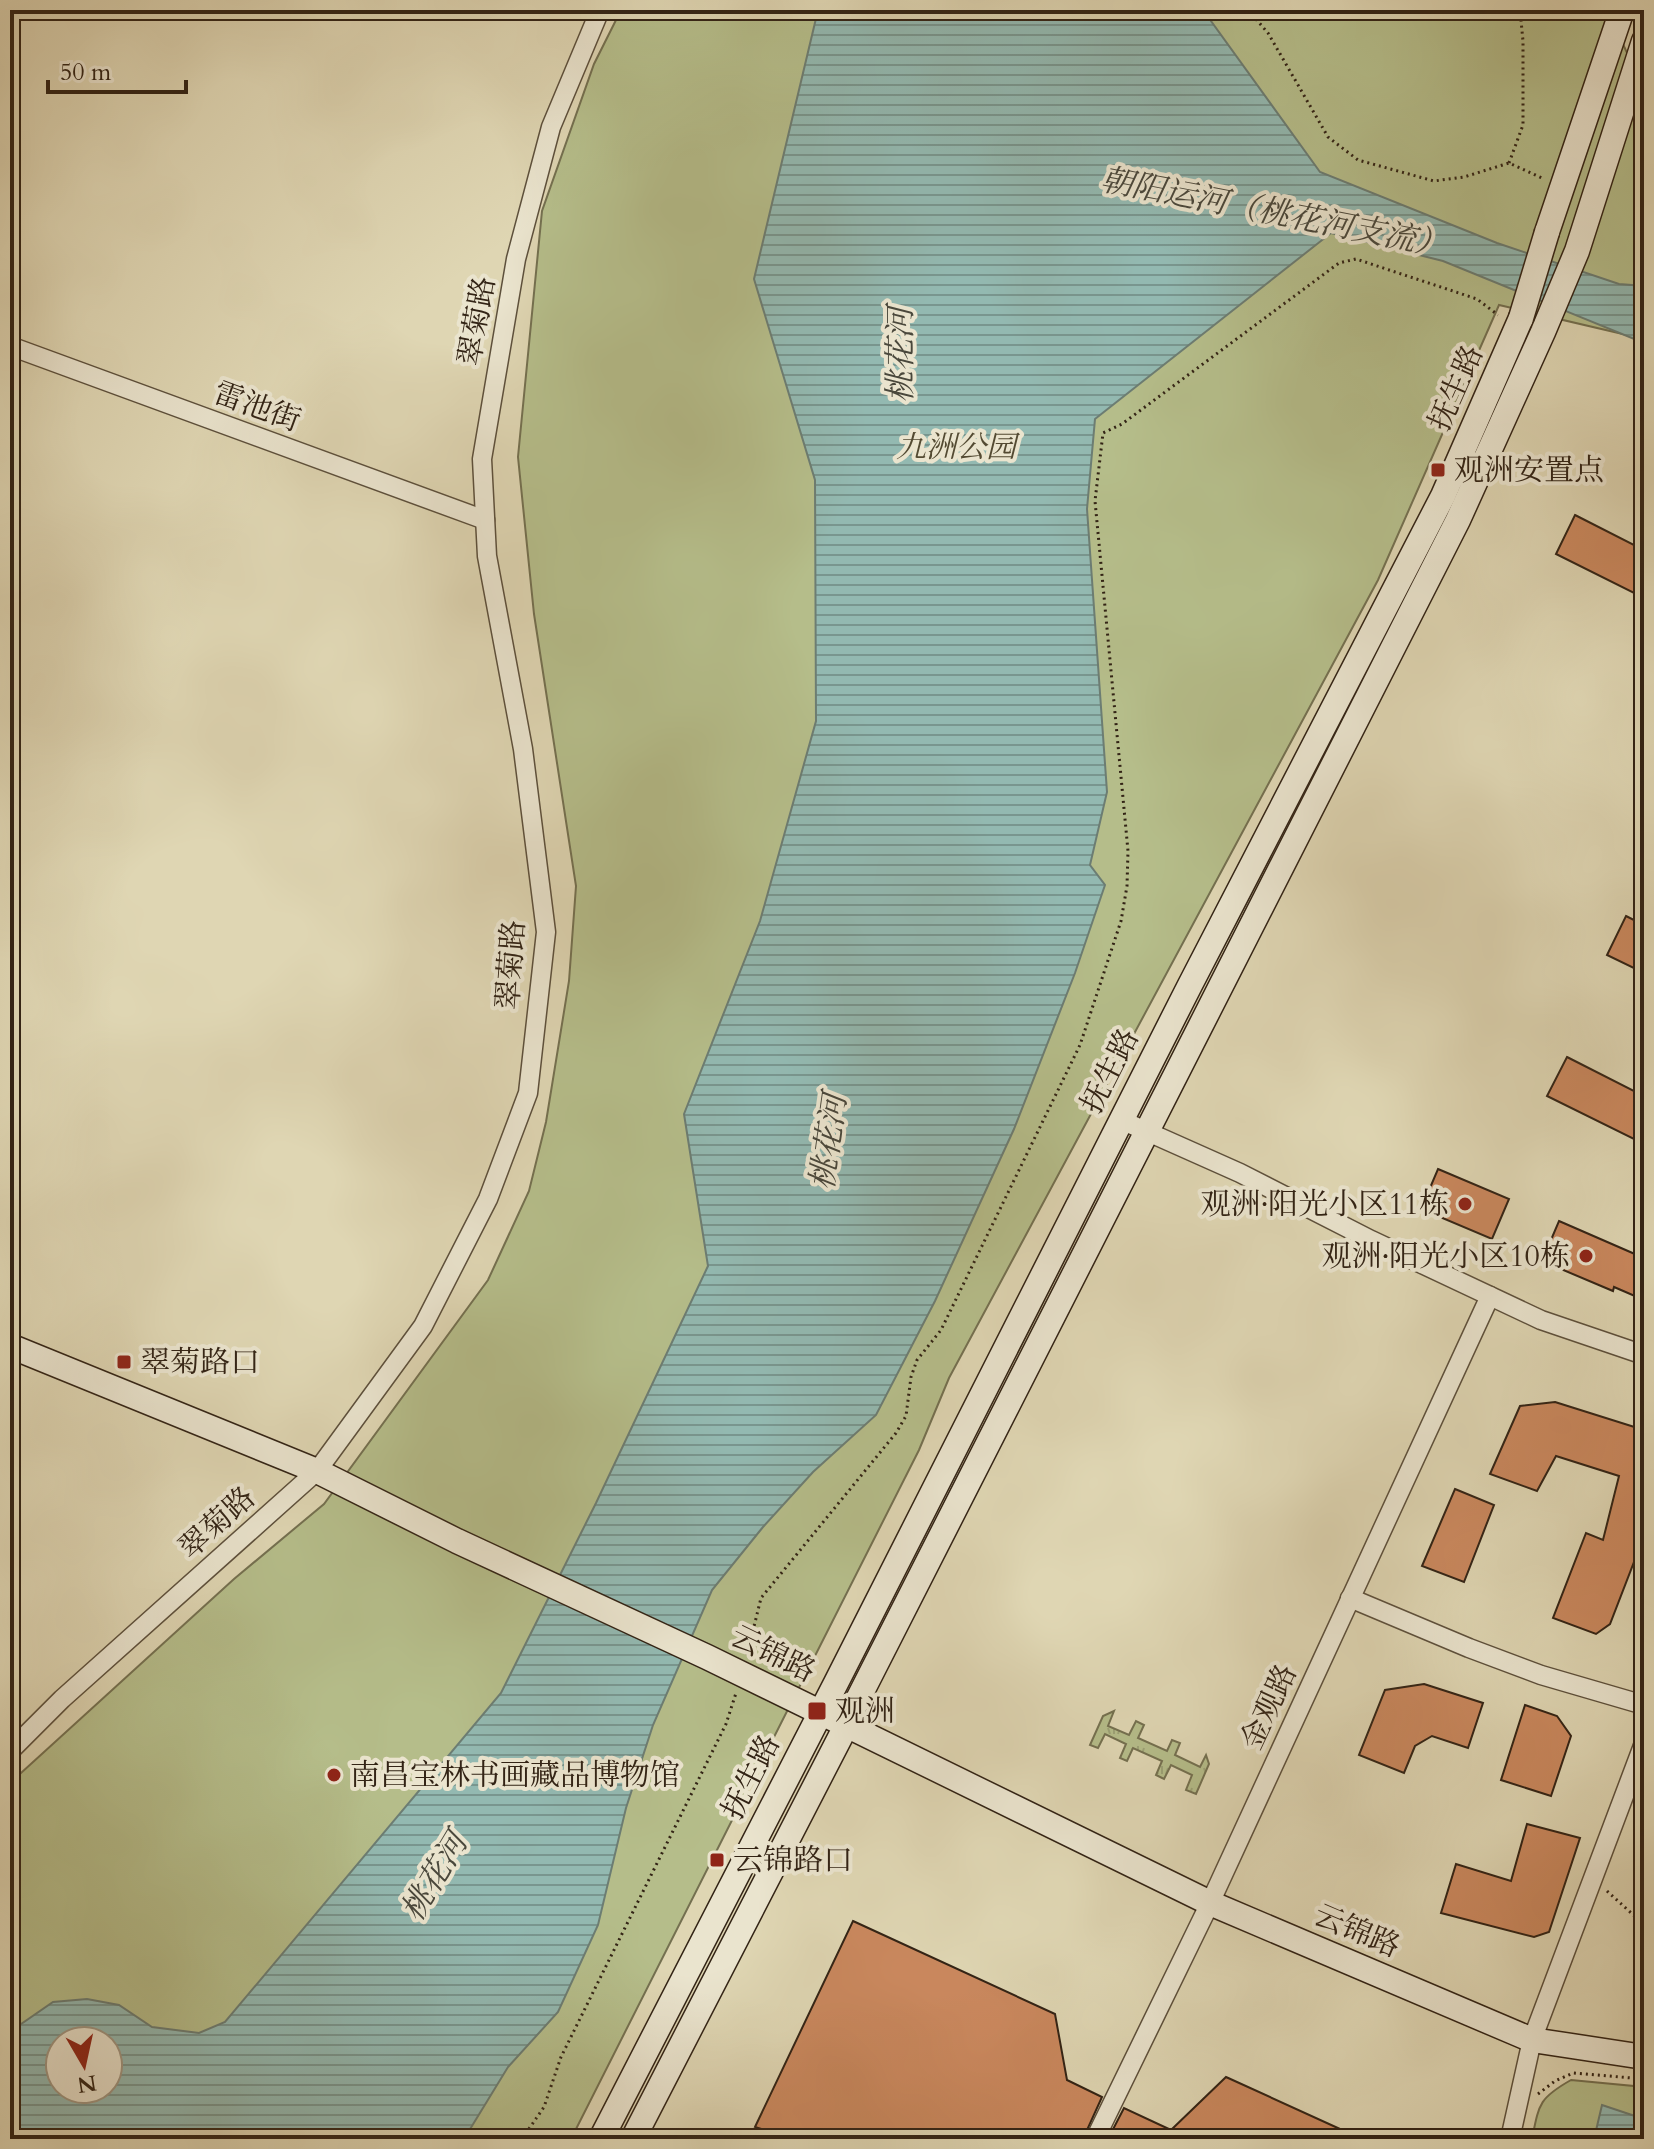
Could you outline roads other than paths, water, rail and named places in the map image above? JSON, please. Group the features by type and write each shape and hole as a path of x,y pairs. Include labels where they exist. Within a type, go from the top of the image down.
{"main road":[{"name":"抚生路","path":"601,2139 1443,496 1519,324 1619,15"},
{"name":"抚生路","path":"633,2139 1458,520 1577,251 1644,41"},
{"name":"云锦路","path":"10,1346 317,1471 457,1541 743,1674 1210,1903 1532,2040 1644,2057"}],"street":[{"name":"翠菊路","path":"10,1751 62,1699 317,1471 423,1326 488,1199 528,1093 546,932 523,749 487,556 482,459 516,259 551,127 600,10"},
{"name":"雷池街","path":"10,346 485,520"},
{"path":"1121,1120 1240,1173 1371,1240 1541,1320 1644,1355"},
{"name":"金观路","path":"1095,2139 1210,1903 1490,1296"},
{"path":"1350,1598 1541,1675 1644,1705"},
{"path":"1510,2139 1532,2040 1644,1743"}],"water":[{"path":"818,10 1203,10 1320,172 1497,243 1619,284 1644,286 1644,343 1443,261 1331,233 1095,419 1087,509 1107,792 1090,865 1105,885 1075,973 1014,1129 935,1301 876,1415 813,1472 712,1590 653,1725 626,1808 598,1925 558,2012 508,2067 464,2139 10,2139 11,2031 53,2002 87,1999 119,2005 152,2027 199,2033 225,2022 501,1693 596,1503 708,1266 684,1114 760,921 816,721 815,480 754,279"},
{"path":"1602,2105 1644,2119 1644,2139 1594,2139"}],"place":[{"name":"观洲安置点","path":"1438,470"},
{"name":"观洲·阳光小区11栋","path":"1465,1204"},
{"name":"观洲·阳光小区10栋","path":"1586,1256"},
{"name":"翠菊路口","path":"124,1362"},
{"name":"观洲","path":"817,1711"},
{"name":"南昌宝林书画藏品博物馆","path":"334,1775"},
{"name":"云锦路口","path":"717,1860"}],"water label":[{"name":"朝阳运河（桃花河支流）","path":"1274,213"},
{"name":"桃花河","path":"901,355"},
{"name":"桃花河","path":"829,1142"},
{"name":"桃花河","path":"435,1877"}],"park label":[{"name":"九洲公园","path":"956,447"}]}
